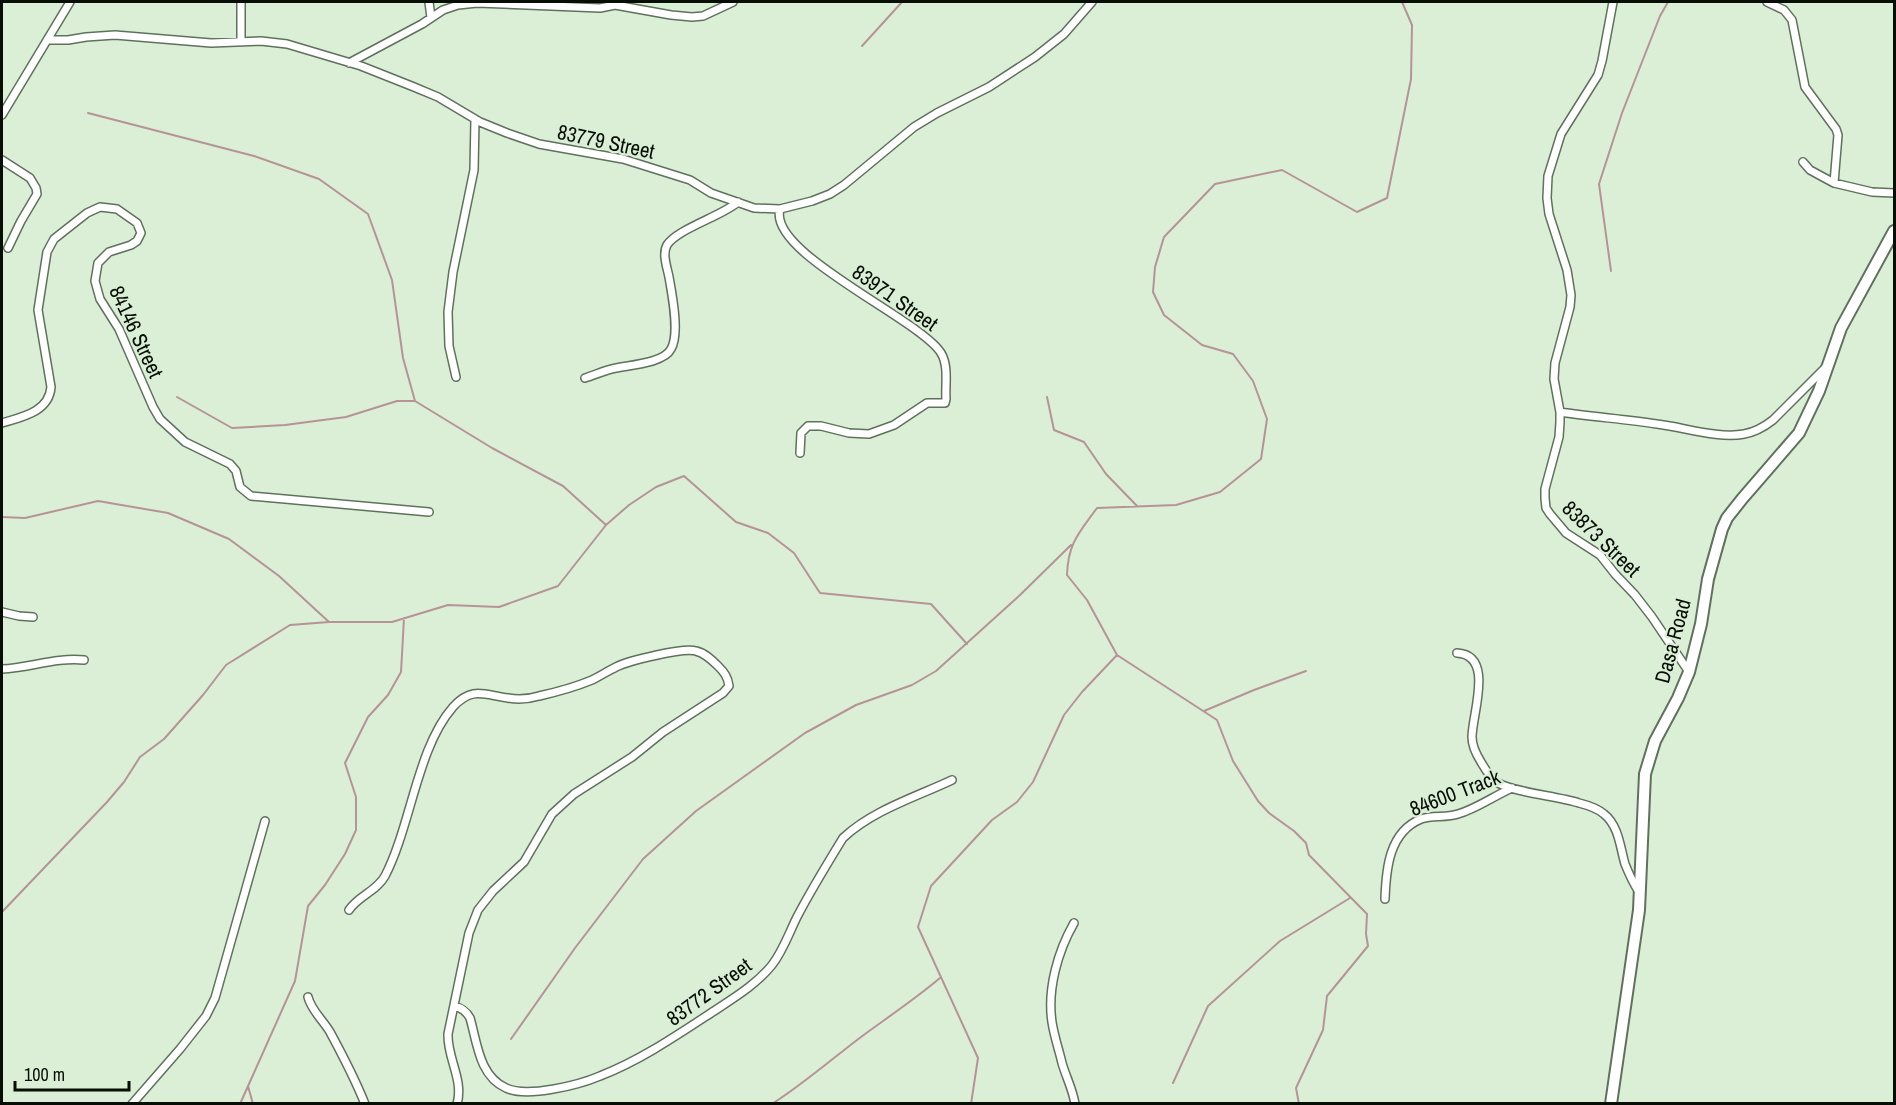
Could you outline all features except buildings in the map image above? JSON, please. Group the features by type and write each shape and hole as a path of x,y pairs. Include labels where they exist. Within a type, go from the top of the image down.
{"street":[{"path":"2,115 70,2"},
{"path":"241,42 242,2"},
{"path":"429,2 431,18"},
{"path":"349,63 443,10 458,4 600,8 614,3 692,17 703,16 733,2"},
{"name":"83779 Street","path":"46,40 59,41 116,34 210,43 261,41 287,44 349,63 414,87 438,97 475,119 539,144 623,159 690,180 711,193 754,208 780,209 812,201 844,185 914,128 989,87 1035,57 1064,34 1092,2"},
{"name":"83873 Street","path":"1613,2 1598,75 1562,134 1548,176 1549,214 1567,270 1571,295 1555,363 1555,387 1560,412 1559,437 1545,489 1546,508 1566,532 1600,555 1635,595 1652,616 1689,672"},
{"path":"1767,2 1784,10 1792,20 1805,87 1836,129 1838,135 1834,183"},
{"path":"456,377 449,346 448,312 453,272 472,179 475,119"},
{"path":"2,160 30,178 37,194 8,248"},
{"path":"1803,162 1810,170 1834,183 1872,192 1894,193"},
{"path":"585,378 614,368 658,359 668,353 672,348 675,319 665,256 666,247 668,243 687,230 730,209 738,202"},
{"name":"84146 Street","path":"2,423 28,415 41,408 51,394 38,310 50,246 87,213 100,207 109,207 130,217 140,226 141,233 137,241 131,245 109,252 100,259 96,267 97,289 100,299 119,329 153,407 170,430 185,442 230,464 236,471 240,487 251,496 429,512"},
{"name":"83971 Street","path":"780,209 778,211 782,223 797,245 831,273 932,344 942,354 945,369 945,403 927,403 894,425 869,434 808,426 801,433 800,453"},
{"name":"Dasa Road","path":"1611,1104 1637,934 1646,774 1655,741 1689,672 1701,624 1708,579 1722,529 1742,498 1799,433 1819,391 1841,328 1894,231"},
{"path":"1560,412 1656,423 1712,433 1744,434 1764,428 1827,366"},
{"path":"2,612 33,617"},
{"path":"349,910 384,877 402,833 436,732 461,700 477,693 509,699 530,698 591,680 624,663 680,651 696,651 713,660 726,676 728,689 563,802 549,818 524,862 484,901 471,925 448,1040 459,1085 457,1104"},
{"path":"1457,653 1465,653 1472,658 1478,674 1472,738 1474,751 1482,766 1497,783 1512,788"},
{"path":"2,669 30,667 57,661 84,660"},
{"name":"83772 Street","path":"454,1006 461,1007 470,1018 485,1068 506,1088 517,1091 550,1090 603,1075 665,1043 740,994 757,980 780,954 797,916 843,838 869,819 952,780"},
{"name":"84600 Track","path":"1385,899 1388,862 1403,832 1420,819 1459,814 1512,788 1561,798 1598,809 1615,827 1631,880 1641,894"},
{"path":"132,1104 206,1016 215,998 265,821"},
{"path":"1074,923 1058,963 1051,1008 1053,1029 1075,1104"},
{"path":"308,996 350,1069 365,1104"}],"waterway":[{"path":"862,46 902,2"},
{"path":"1299,1104 1296,1088 1323,1030 1327,996 1368,946 1367,914 1309,855 1306,843 1258,801 1233,761 1217,720 1117,655 1087,600 1067,575 1068,564 1072,546 1097,508 1176,505 1220,492 1261,459 1267,419 1253,381 1233,354 1202,345 1164,315 1153,292 1155,267 1164,237 1215,184 1282,170 1357,212 1387,198 1411,79 1412,25 1402,2"},
{"path":"1611,271 1599,184 1622,113 1660,16 1668,2"},
{"path":"88,113 254,156 319,179 368,214 392,280 403,358 415,401 492,448 563,486 606,525"},
{"path":"177,397 232,428 285,425 346,417 397,401 415,401"},
{"path":"1047,397 1054,430 1084,442 1106,474 1137,506"},
{"path":"2,912 107,802 124,782 140,757 164,739 226,665 290,625 329,622 392,622 448,605 499,607 558,586 606,525 629,505 656,487 684,476 736,522 768,533 794,553 820,593 931,604 967,644"},
{"path":"2,517 25,518 98,501 168,513 229,539 279,576 329,622"},
{"path":"511,1039 575,948 643,859 696,811 805,733 856,705 912,685 936,671 1071,545"},
{"path":"240,1104 295,981 308,906 345,854 356,830 356,797 345,763 368,717 388,695 401,672 404,618"},
{"path":"971,1104 978,1058 918,927 931,886 992,820 1017,802 1033,782 1064,715 1117,655"},
{"path":"1204,711 1306,671"},
{"path":"1173,1083 1208,1006 1280,941 1350,898"},
{"path":"772,1104 940,978"},
{"path":"248,1086 253,1104"}]}
